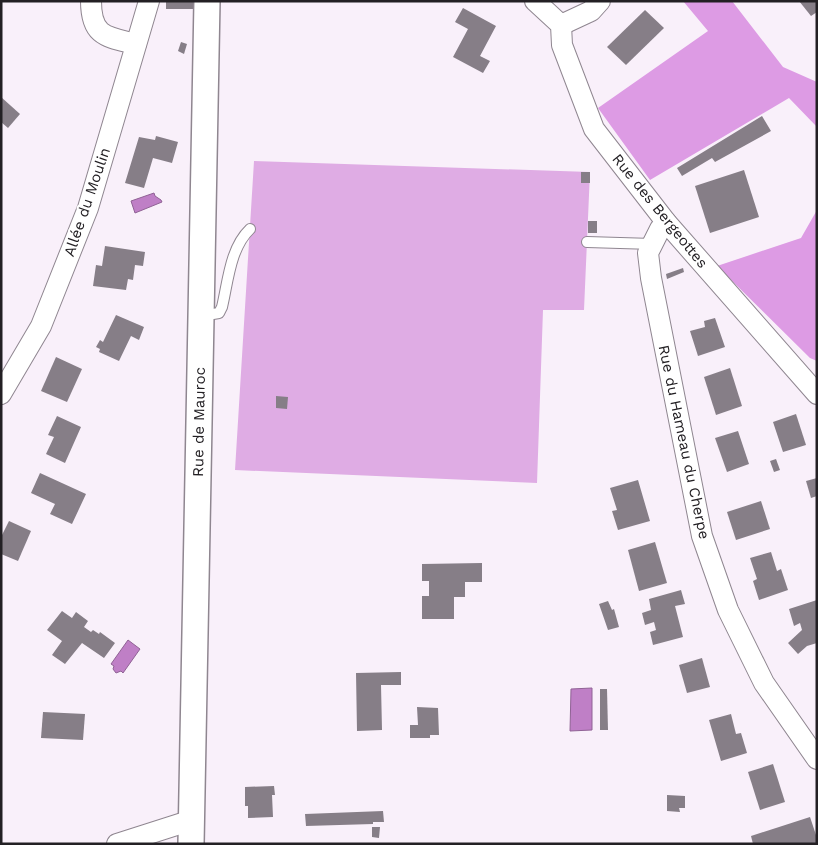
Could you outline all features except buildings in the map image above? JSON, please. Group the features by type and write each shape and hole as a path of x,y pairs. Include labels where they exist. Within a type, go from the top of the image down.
{"street":[{"path":"91,1 91,14 95,25 104,36 136,44"},
{"name":"Allée du Moulin","path":"1,394 41,326 88,208 149,1"},
{"name":"Rue de Mauroc","path":"192,832 200,316 208,1"},
{"path":"535,1 561,25 592,12 600,1"},
{"name":"Rue des Bergeottes","path":"561,25 562,45 594,129 666,222 808,374"},
{"name":"Rue du Hameau du Cherpe","path":"666,222 660,229 648,253 651,278 702,536 728,610 764,683 817,759"},
{"path":"808,374 817,394"},
{"path":"117,844 192,832"}],"lane":[{"path":"200,316 219,312 222,307 236,249 242,236 250,229"},
{"path":"587,242 653,244"}],"shaded area":[{"path":"683,1 732,1 783,67 817,82 817,127 789,98 650,180 598,108 708,31"},
{"path":"254,161 590,172 584,310 543,310 537,483 235,470"},
{"path":"154,193 162,202 135,213 131,201"},
{"path":"817,210 817,361 810,358 717,266 801,238"},
{"path":"128,640 140,649 123,673 121,671 116,673 113,669 114,666 111,664"},
{"path":"592,688 592,730 570,731 571,689"}]}
